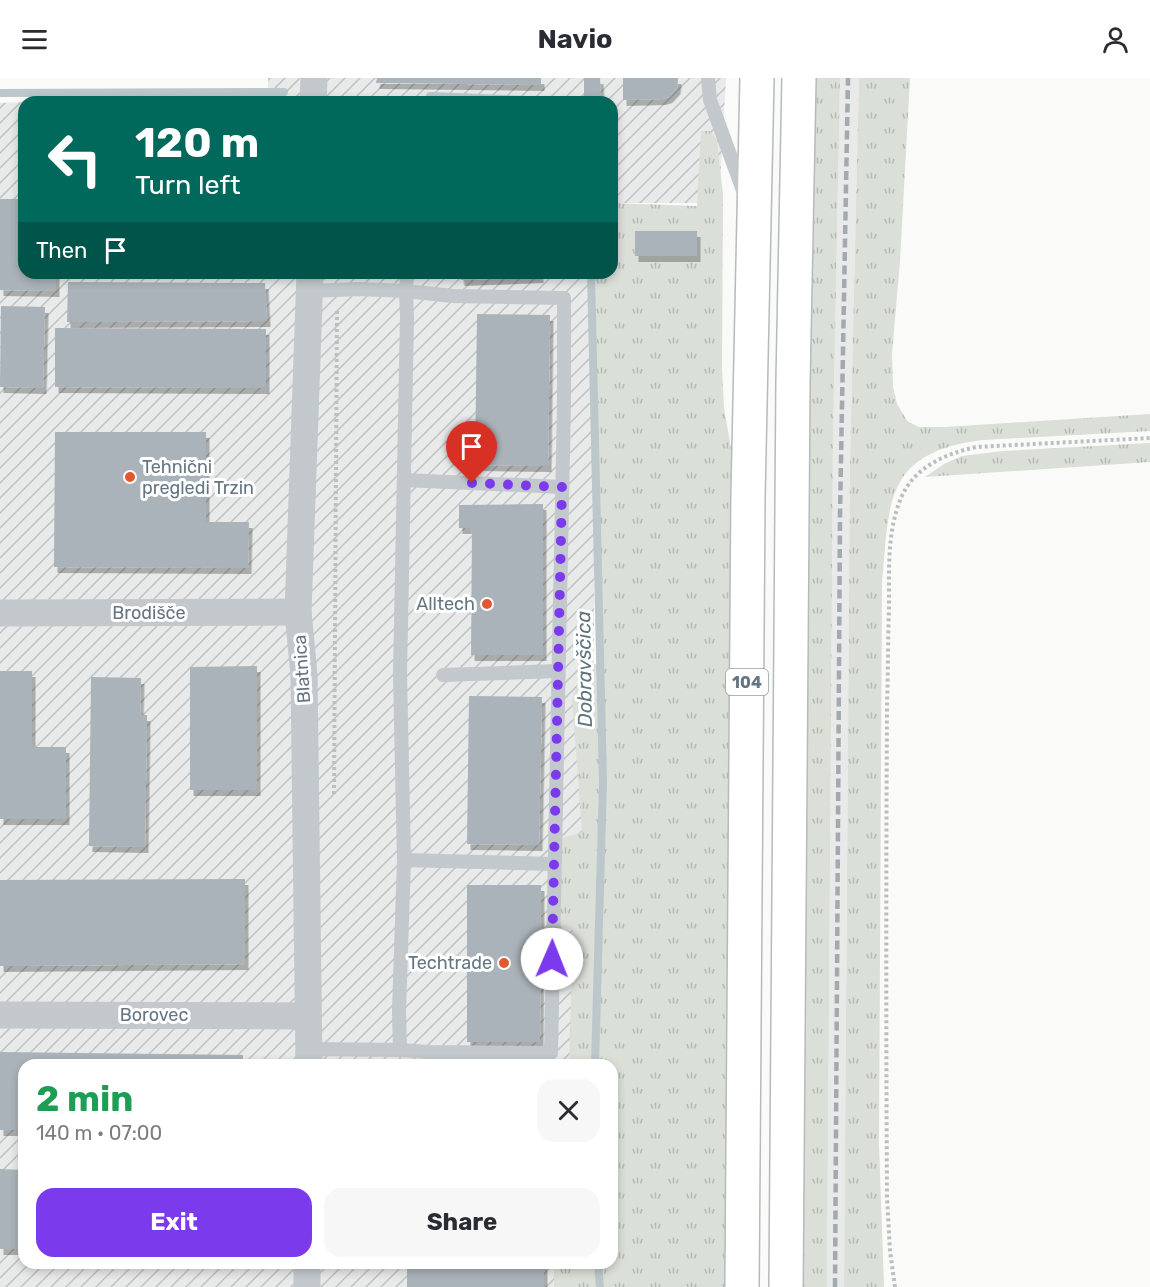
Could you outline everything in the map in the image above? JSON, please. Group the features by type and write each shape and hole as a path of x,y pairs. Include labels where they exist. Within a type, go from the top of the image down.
{"main road":[{"name":"104","path":"742,1287 748,497 757,78"},
{"name":"104","path":"786,1287 792,430 799,78"}],"street":[{"path":"313,96 314,78"},
{"name":"Blatnica","path":"309,1057 304,675 298,612 310,282"},
{"name":"Brodišče","path":"0,613 298,612"},
{"name":"Borovec","path":"0,1015 308,1016"},
{"path":"307,1269 307,1287"}],"lane":[{"path":"708,78 710,100 753,216"},
{"path":"400,1050 399,1011 404,860 400,674 406,279"},
{"path":"309,1057 400,1050 428,1053 551,1053 564,298 453,296 406,291 338,290 310,282"},
{"path":"404,480 562,487"},
{"path":"443,675 558,671"},
{"path":"404,860 554,864"}],"path":[{"path":"334,803 338,290"},
{"path":"895,1287 887,1197 887,762 889,578 892,529 901,499 910,481 925,467 942,457 959,451 976,447 1150,438"}],"shaded area":[{"path":"268,78 726,78 719,203 618,203 618,96 268,96"},
{"path":"840,78 859,78 850,462 844,1287 827,1287 833,442"},
{"path":"18,102 18,279 594,279 594,1059 18,1059 18,1269 590,1269 589,1287 0,1287 0,103"}],"green space":[{"path":"816,78 840,78 833,442 827,1287 800,1287 811,238"},
{"path":"859,78 910,78 900,261 892,354 893,387 897,404 907,421 919,427 945,427 1150,414 1150,431 983,440 951,446 927,456 910,469 898,485 891,505 882,584 879,1145 884,1287 844,1287 850,462"},
{"path":"701,131 710,131 717,140 723,195 722,366 724,408 731,448 725,1287 554,1287 554,1269 618,1269 618,1059 569,1059 573,930 556,925 556,840 582,832 572,699 584,667 599,663 595,279 618,279 618,203 697,206"},
{"path":"1150,443 1150,462 925,477 944,464 962,456 1003,451"}],"building":[{"path":"377,78 541,78 541,85 376,83"},
{"path":"584,78 600,78 601,96 584,96"},
{"path":"623,78 678,78 678,80 677,88 669,97 623,100"},
{"path":"0,199 18,199 18,279 56,279 56,291 0,290"},
{"path":"635,231 697,231 697,256 635,256"},
{"path":"68,282 265,283 267,321 67,322"},
{"path":"1,306 45,307 43,388 0,387"},
{"path":"477,314 550,315 548,466 475,465"},
{"path":"55,328 266,329 266,388 55,387"},
{"name":"Tehnični pregledi Trzin","path":"55,432 206,432 206,522 249,522 248,568 54,567"},
{"path":"543,504 543,655 471,655 472,528 459,528 459,505"},
{"path":"257,666 257,790 190,790 190,667"},
{"path":"0,671 32,671 32,747 66,747 66,819 0,819"},
{"path":"91,677 141,678 140,715 147,715 145,847 89,846"},
{"path":"469,696 542,697 539,845 467,844"},
{"path":"245,879 245,964 0,966 0,880"},
{"name":"Techtrade","path":"467,885 541,885 540,1042 467,1042"},
{"path":"0,1052 243,1055 243,1059 18,1059 18,1130 0,1130"},
{"path":"0,1169 18,1170 18,1249 0,1249"},
{"path":"407,1269 544,1269 544,1287 407,1287"}],"waterway":[{"path":"0,93 284,92"},
{"name":"Dobravščica","path":"591,279 603,782 595,1059"},
{"name":"Dobravščica","path":"598,1269 600,1287"}],"railway":[{"path":"835,1287 840,515 848,78"}],"place":[{"name":"Tehnični pregledi Trzin","path":"130,477"},
{"name":"Alltech","path":"487,604"},
{"name":"Techtrade","path":"504,963"}],"route":[{"path":"472,483 562,487 552,959"}]}
